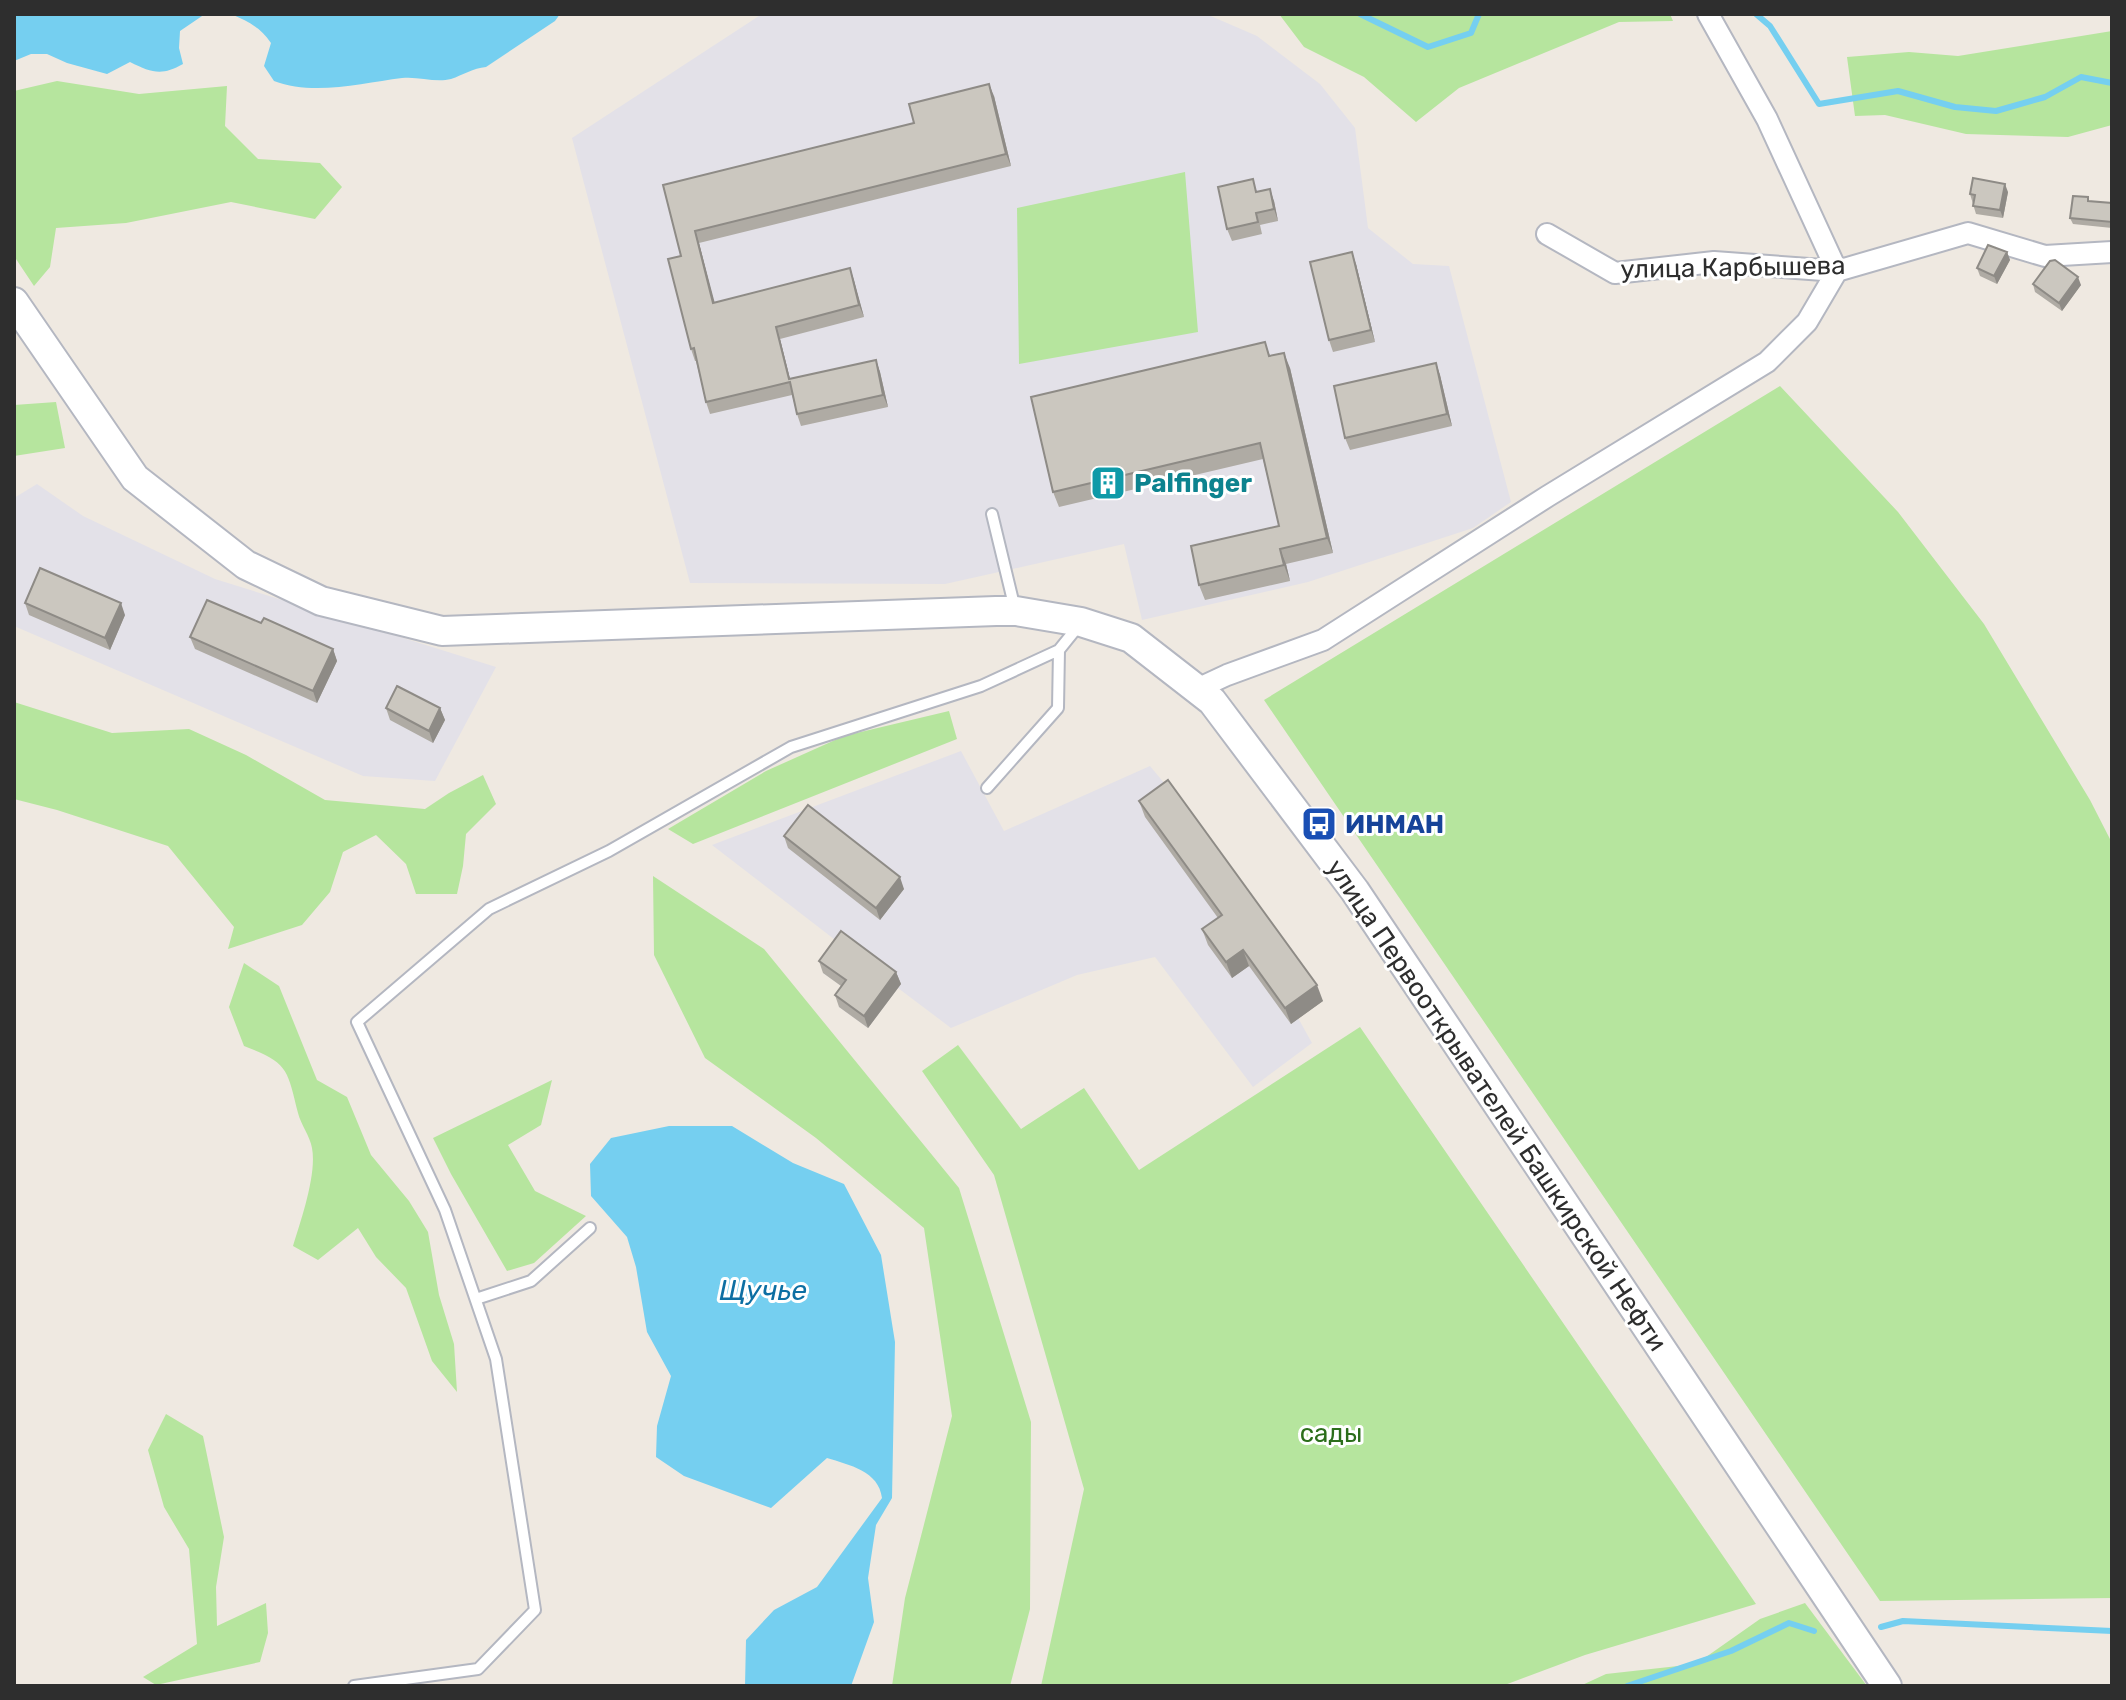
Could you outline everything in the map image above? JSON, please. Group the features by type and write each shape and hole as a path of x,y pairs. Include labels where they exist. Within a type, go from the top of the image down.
{"street":[{"path":"1197,689 1323,640 1548,496 1767,362 1807,322 1837,271 1767,119 1708,14"},
{"name":"улица Карбышева","path":"1547,234 1615,273 1714,262 1837,271 1968,233 2045,256 2112,252"},
{"name":"улица Первооткрывателей Башкирской Нефти","path":"19,316 135,478 246,565 321,601 442,631 1016,611 1081,622 1131,638 1212,701 1355,891 1887,1686"}],"lane":[{"path":"992,514 1016,611"},
{"path":"354,1686 478,1669 535,1610 496,1359 445,1210 357,1022 489,909 609,851 791,747 981,686 1059,650 1081,622"},
{"path":"987,788 1058,708 1059,650"},
{"path":"476,1299 531,1281 590,1228"}],"shaded area":[{"path":"762,14 1206,14 1257,36 1320,84 1355,128 1368,228 1413,264 1449,266 1511,502 1473,528 1308,582 1142,620 1124,544 945,584 690,583 572,138"},
{"path":"37,484 83,516 215,579 496,667 435,781 363,776 14,626 14,498"},
{"path":"961,751 1004,831 1150,766 1174,795 1312,1043 1253,1087 1155,957 1077,975 951,1028 898,988 868,1028 839,1007 850,992 823,973 843,946 712,845"}],"green space":[{"path":"1279,14 1670,14 1673,21 1619,22 1459,88 1416,122 1364,77 1304,47"},
{"path":"2112,31 2112,125 2068,137 1966,134 1885,115 1855,116 1847,57 1909,52 1958,56"},
{"path":"57,81 139,94 227,86 225,126 258,159 320,163 342,187 315,219 231,202 126,223 56,228 50,267 34,286 14,256 14,91"},
{"path":"1185,172 1198,332 1019,364 1017,208"},
{"path":"1780,386 1898,512 1984,624 2090,800 2112,843 2112,1598 1880,1601 1264,700"},
{"path":"56,402 65,448 14,456 14,405"},
{"path":"14,702 112,733 189,729 246,755 325,800 425,809 483,775 496,804 466,834 457,894 416,894 406,864 376,835 343,852 330,892 302,925 228,949 234,927 168,846 14,799"},
{"path":"949,711 957,739 693,844 668,829 766,771 844,736"},
{"path":"653,876 764,949 959,1188 1031,1422 1030,1609 1010,1686 892,1686 905,1598 952,1416 924,1228 816,1138 705,1058 654,955"},
{"path":"244,963 279,986 317,1080 347,1097 371,1155 409,1201 428,1232 439,1295 454,1344 457,1392 432,1361 406,1288 376,1257 358,1228 318,1260 293,1246 310,1184 312,1148 288,1077 278,1063 244,1046 229,1007"},
{"name":"сады","path":"1360,1027 1756,1604 1585,1655 1502,1686 1041,1686 1084,1489 994,1175 922,1071 958,1045 1021,1129 1084,1088 1139,1170"},
{"path":"552,1080 541,1125 508,1145 535,1191 586,1216 534,1263 507,1271 433,1138"},
{"path":"166,1414 203,1436 224,1537 216,1587 217,1626 266,1603 268,1633 260,1662 156,1685 143,1677 197,1644 189,1549 164,1507 148,1450"},
{"path":"1805,1603 1867,1686 1580,1686 1606,1674 1696,1664 1760,1619"}],"water":[{"path":"14,14 205,14 180,31 179,48 183,64 157,72 130,62 107,74 47,54 31,54 14,61"},
{"path":"231,14 560,14 555,21 486,67 451,79 402,78 305,88 274,81 264,66 271,43 254,26"},
{"name":"Щучье","path":"669,1126 732,1126 793,1163 844,1184 881,1255 895,1342 892,1498 876,1525 868,1578 874,1622 851,1686 745,1686 746,1640 774,1610 817,1587 882,1498 875,1481 862,1470 827,1458 771,1508 684,1476 656,1457 657,1426 671,1376 647,1332 636,1267 627,1237 591,1196 590,1164 611,1138"}],"building":[{"path":"989,84 1006,154 695,231 713,303 850,268 859,305 776,327 789,379 876,360 883,395 797,414 790,382 706,402 668,259 681,256 663,185 914,123 909,104"},
{"path":"1973,178 2005,184 2000,210 1973,206 1975,195 1970,194"},
{"path":"1253,179 1256,192 1270,189 1274,209 1256,213 1258,222 1227,229 1218,187"},
{"path":"2073,196 2112,203 2112,222 2070,218"},
{"path":"1988,245 2007,252 1994,276 1977,268"},
{"path":"1352,252 1371,330 1329,340 1310,262"},
{"path":"2055,260 2078,277 2059,303 2033,284 2050,261"},
{"name":"Palfinger","path":"1265,342 1269,356 1284,353 1327,538 1280,549 1284,565 1199,585 1191,546 1279,526 1260,443 1053,492 1031,397"},
{"path":"1436,363 1447,414 1345,438 1334,386"},
{"path":"40,568 121,603 105,638 25,603"},
{"path":"207,600 261,623 264,618 333,649 313,691 190,637"},
{"path":"397,686 440,708 429,731 386,708"},
{"path":"1168,780 1317,985 1285,1008 1243,950 1226,962 1202,929 1222,915 1139,801"},
{"path":"808,805 900,877 876,908 784,836"},
{"path":"841,931 896,972 864,1016 835,995 846,980 819,961"}],"waterway":[{"path":"1360,14 1428,47 1471,33 1479,14"},
{"path":"1756,14 1770,26 1819,104 1898,91 1955,107 1996,111 2045,97 2081,77 2112,83"},
{"path":"1881,1627 1903,1621 2112,1631"},
{"path":"1627,1686 1731,1651 1789,1623 1814,1631"}],"place":[{"name":"Palfinger","path":"1108,483"},
{"name":"ИНМАН","path":"1319,824"}]}
